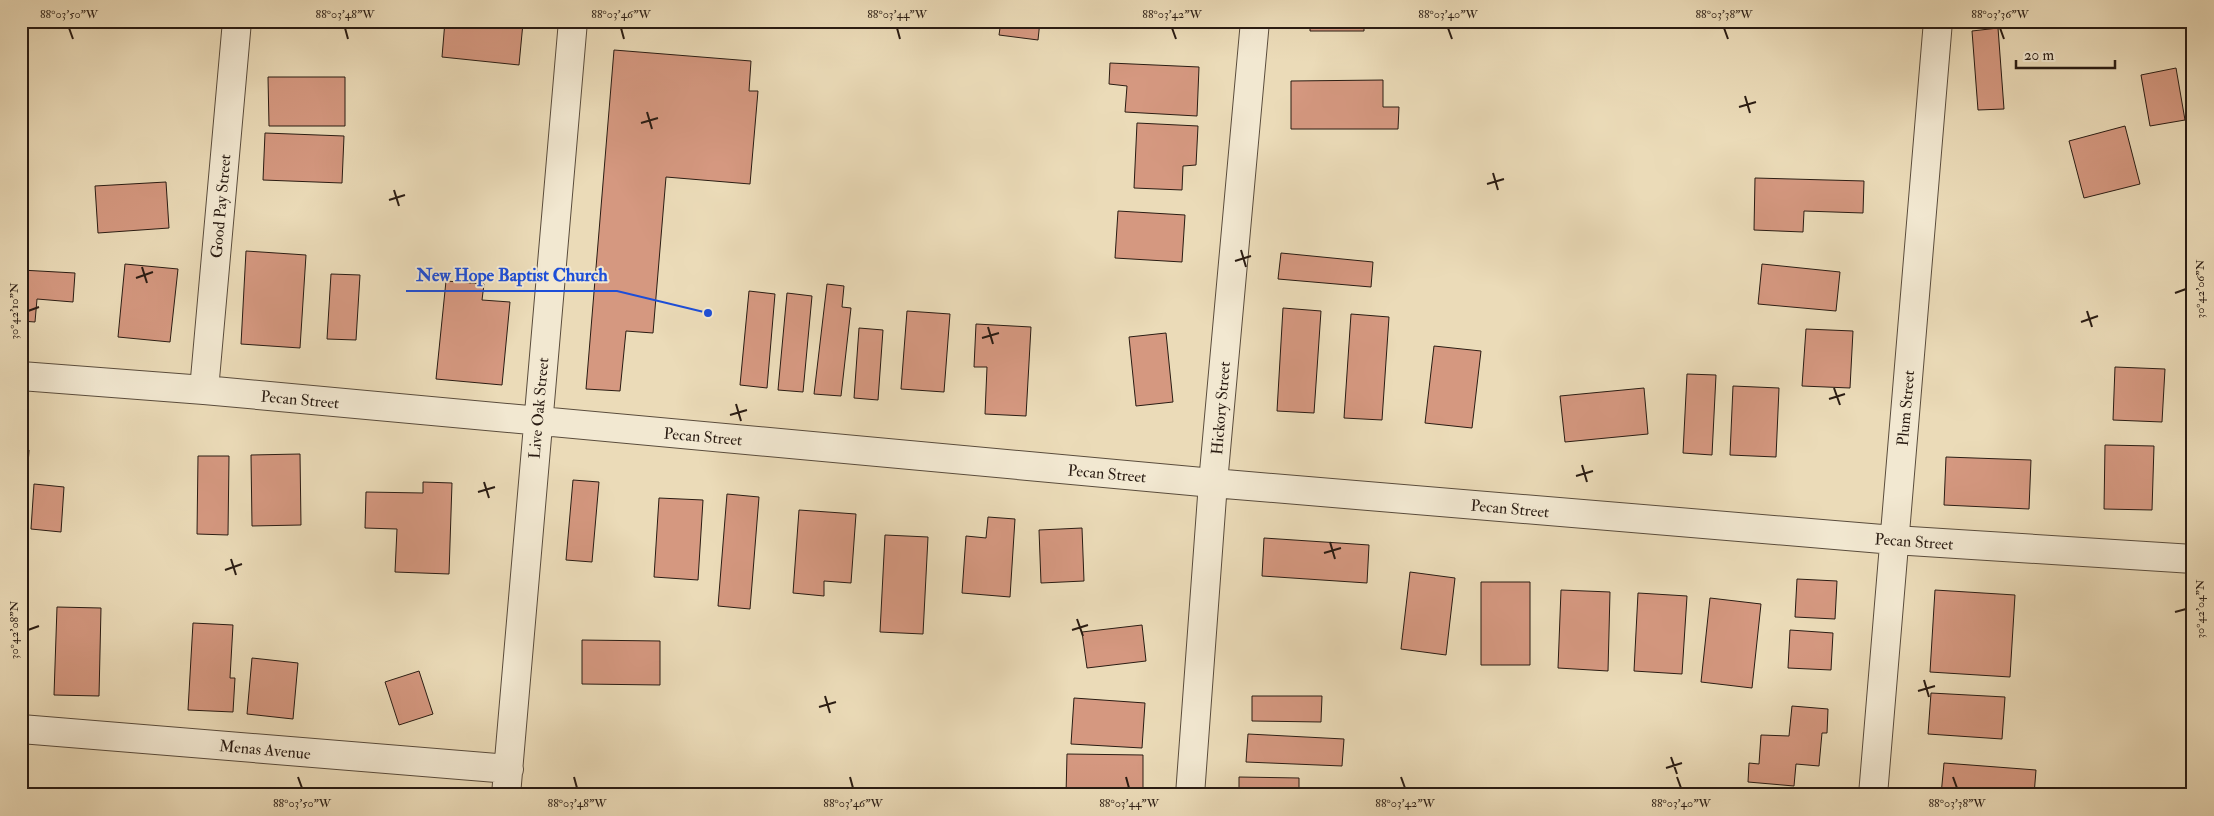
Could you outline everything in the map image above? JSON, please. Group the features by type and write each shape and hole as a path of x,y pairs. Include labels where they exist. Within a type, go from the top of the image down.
{"street":[{"name":"Good Pay Street","path":"204,390 237,21"},
{"name":"Live Oak Street","path":"507,782 573,21"},
{"name":"Hickory Street","path":"1190,795 1213,483 1255,21"},
{"name":"Plum Street","path":"1873,795 1938,21"},
{"name":"Pecan Street","path":"21,376 204,390 1213,483 1894,540 2193,559"},
{"name":"Menas Avenue","path":"21,729 507,782"}],"building":[{"path":"445,21 523,23 519,65 442,57"},
{"path":"1001,21 1040,21 1038,40 999,35"},
{"path":"1310,21 1391,21 1391,23 1364,23 1364,31 1310,31"},
{"path":"1998,28 2004,109 1978,110 1972,31"},
{"path":"614,50 751,61 749,91 758,91 750,184 666,177 653,333 626,331 620,391 586,389"},
{"path":"1110,63 1199,67 1197,116 1125,112 1127,86 1109,84"},
{"path":"2176,68 2185,120 2150,126 2141,75"},
{"path":"268,77 345,77 345,126 269,126"},
{"path":"1383,80 1383,107 1399,107 1398,129 1291,129 1291,81"},
{"path":"1137,123 1198,126 1196,165 1183,166 1182,190 1134,188"},
{"path":"2125,126 2140,184 2084,198 2069,141"},
{"path":"265,133 344,136 342,183 263,180"},
{"path":"1755,178 1864,181 1863,213 1804,211 1803,232 1754,230"},
{"path":"166,182 169,228 98,233 95,186"},
{"path":"1118,211 1185,215 1182,262 1115,258"},
{"path":"246,251 306,255 300,348 241,344"},
{"path":"1281,253 1373,262 1371,287 1278,279"},
{"path":"125,264 178,269 170,342 118,337"},
{"path":"1762,264 1840,272 1836,311 1758,304"},
{"path":"21,270 75,273 73,302 37,299 35,322 21,321"},
{"path":"331,274 360,275 356,340 327,339"},
{"path":"446,281 484,284 482,300 510,302 502,385 436,379"},
{"path":"827,284 844,286 842,307 851,308 841,396 814,394"},
{"path":"749,291 775,294 767,388 740,385"},
{"path":"787,293 812,296 803,392 778,390"},
{"path":"1283,308 1321,311 1314,413 1277,411"},
{"path":"907,311 950,314 944,392 901,389"},
{"path":"1351,314 1389,317 1382,420 1344,418"},
{"path":"976,324 1031,327 1026,416 985,414 987,367 974,367"},
{"path":"859,328 883,330 878,400 854,398"},
{"path":"1806,329 1853,331 1850,388 1802,386"},
{"path":"1166,333 1173,402 1136,406 1129,337"},
{"path":"1434,346 1481,351 1472,428 1425,423"},
{"path":"2115,367 2165,369 2162,422 2113,420"},
{"path":"1687,374 1716,375 1712,455 1683,453"},
{"path":"1733,386 1779,388 1776,457 1730,455"},
{"path":"1644,388 1648,434 1565,442 1560,396"},
{"path":"2105,445 2154,446 2152,510 2104,509"},
{"path":"21,450 29,450 24,526 21,526"},
{"path":"300,454 301,525 252,526 251,455"},
{"path":"198,456 229,456 228,535 197,534"},
{"path":"1946,457 2031,460 2029,509 1944,505"},
{"path":"573,480 599,482 592,562 566,560"},
{"path":"423,482 452,483 449,574 395,572 397,529 365,528 366,492 423,493"},
{"path":"34,484 64,487 61,532 31,529"},
{"path":"727,494 759,497 750,609 718,606"},
{"path":"659,498 703,500 698,580 654,577"},
{"path":"799,510 856,514 851,583 824,581 824,596 793,593"},
{"path":"988,517 1015,519 1010,597 962,593 966,536 986,538"},
{"path":"1082,528 1084,581 1041,583 1039,530"},
{"path":"885,535 928,537 923,634 880,632"},
{"path":"1264,538 1369,545 1367,583 1262,576"},
{"path":"1410,572 1455,578 1446,655 1401,649"},
{"path":"1797,579 1837,581 1835,619 1795,617"},
{"path":"1481,582 1530,582 1530,665 1481,665"},
{"path":"1561,590 1610,592 1608,671 1558,668"},
{"path":"1935,590 2015,595 2010,677 1930,672"},
{"path":"1638,593 1687,596 1682,674 1634,671"},
{"path":"1710,598 1761,604 1752,688 1701,682"},
{"path":"57,607 101,608 99,696 54,695"},
{"path":"193,623 233,625 230,678 235,678 233,712 188,710"},
{"path":"1142,625 1146,661 1087,668 1082,632"},
{"path":"1790,630 1833,633 1831,670 1788,668"},
{"path":"582,640 660,641 660,685 582,684"},
{"path":"252,658 298,663 293,719 247,714"},
{"path":"419,671 433,714 399,725 385,682"},
{"path":"1931,693 2005,697 2002,739 1928,734"},
{"path":"1252,696 1322,696 1321,722 1252,721"},
{"path":"1074,698 1145,703 1142,748 1071,744"},
{"path":"1792,706 1828,709 1827,733 1822,733 1819,766 1796,764 1794,786 1748,782 1749,763 1759,764 1761,735 1789,736"},
{"path":"1248,734 1344,739 1342,766 1246,762"},
{"path":"1067,754 1143,755 1143,795 1066,795"},
{"path":"1944,763 2036,770 2034,795 1941,795"},
{"path":"1239,777 1299,778 1299,795 1239,795"}],"place":[{"name":"New Hope Baptist Church","path":"708,313"}]}
